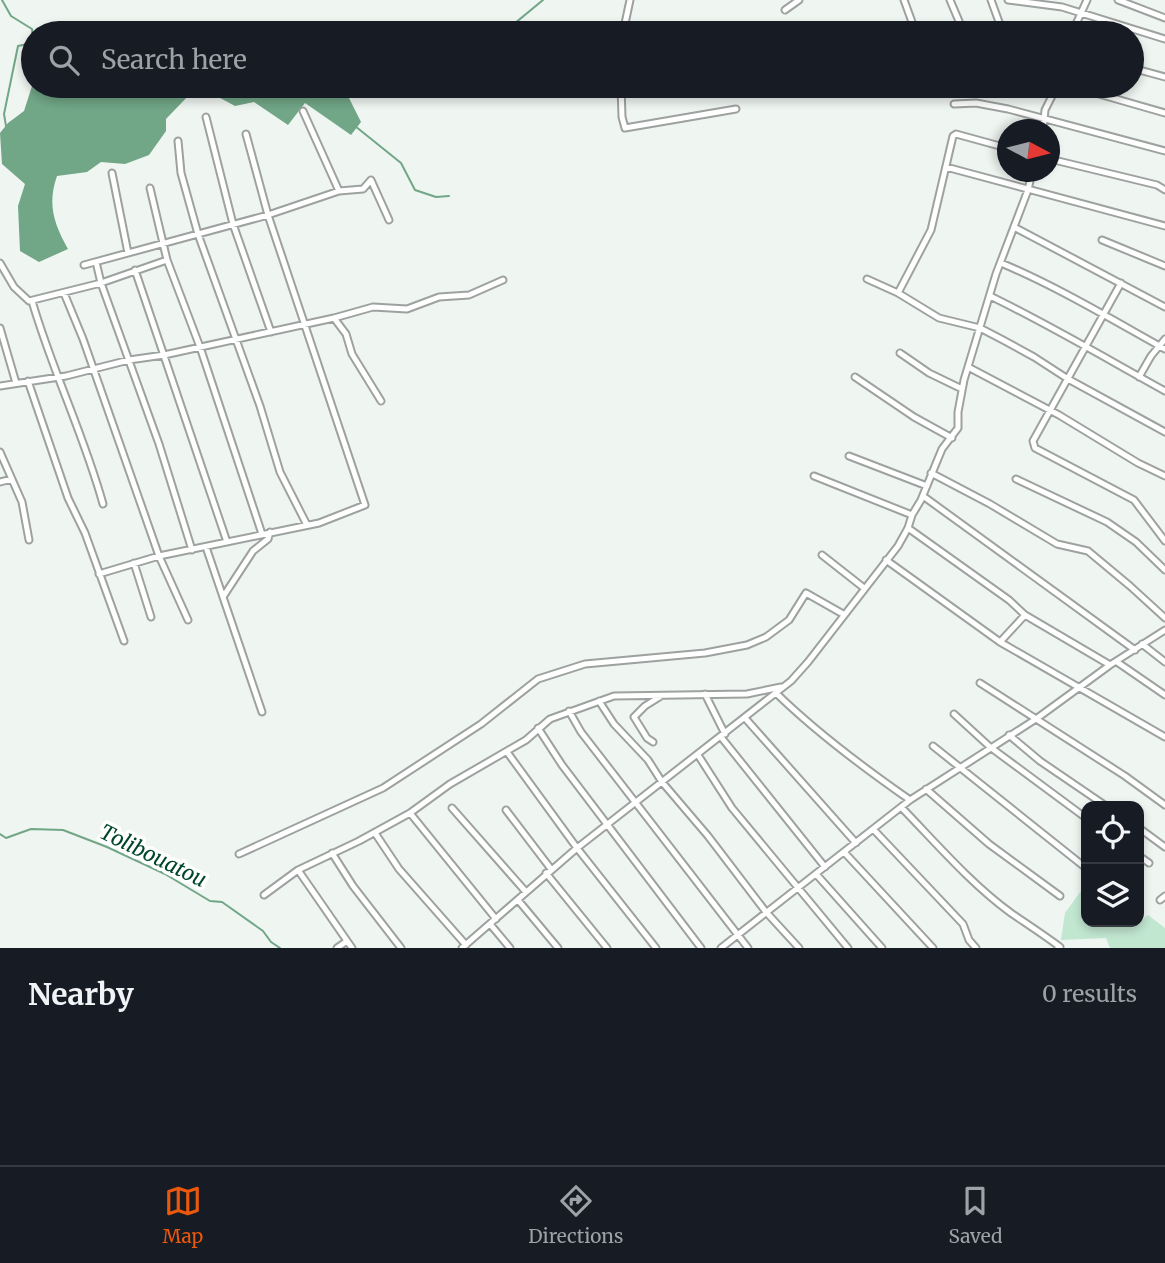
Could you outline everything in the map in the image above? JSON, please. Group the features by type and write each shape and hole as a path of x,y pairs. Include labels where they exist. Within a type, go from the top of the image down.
{"street":[{"path":"625,21 629,0"},
{"path":"785,10 799,0"},
{"path":"904,0 912,21"},
{"path":"950,0 959,21"},
{"path":"990,0 998,21"},
{"path":"1008,0 1055,5 1108,21"},
{"path":"1079,21 1087,0"},
{"path":"1118,0 1165,18"},
{"path":"1144,32 1165,39"},
{"path":"1144,71 1165,76"},
{"path":"621,98 625,128 736,109"},
{"path":"1044,119 1051,98"},
{"path":"1113,98 1165,113"},
{"path":"954,104 987,104 1040,119"},
{"path":"303,111 339,191"},
{"path":"206,117 233,224 271,332"},
{"path":"1060,124 1165,151"},
{"path":"99,574 134,562 344,515 363,507 365,502 268,215 246,134"},
{"path":"898,293 931,230 953,136 956,134 997,145"},
{"path":"177,141 181,173 198,234 260,406 280,472 307,525"},
{"path":"1060,162 1157,185 1165,190"},
{"path":"946,167 1165,226"},
{"path":"112,173 128,253"},
{"path":"84,265 268,215 339,191 363,188 370,180 389,220"},
{"path":"375,833 399,869 464,946 577,848 776,694 803,669 908,528 942,449 958,428 962,389 968,368 1030,182"},
{"path":"150,188 167,260 200,347 262,534"},
{"path":"1014,227 1165,307"},
{"path":"1102,240 1165,266"},
{"path":"0,263 9,280 26,301 32,301 101,283 167,260"},
{"path":"96,262 101,283 159,444 192,550"},
{"path":"1001,263 1034,277 1162,348"},
{"path":"135,270 227,542"},
{"path":"867,279 898,293 939,318 980,328 1165,432"},
{"path":"0,283 9,280"},
{"path":"0,386 164,355 305,325 373,307 407,309 439,297 469,295 503,280"},
{"path":"1121,283 1033,441 1035,448 1135,500 1165,541"},
{"path":"64,293 94,369 159,556 188,620"},
{"path":"990,296 1060,331 1165,391"},
{"path":"32,301 95,474 103,504"},
{"path":"334,318 346,334 352,354 381,401"},
{"path":"0,328 16,383"},
{"path":"1139,377 1151,356 1162,348 1165,339"},
{"path":"900,353 929,373 962,389"},
{"path":"968,368 1051,410 1138,463 1165,476"},
{"path":"855,377 952,438"},
{"path":"28,381 68,498 85,533 124,641"},
{"path":"0,452 22,502 29,540"},
{"path":"849,456 927,486"},
{"path":"931,473 1057,544 1088,551 1165,618"},
{"path":"814,476 912,515"},
{"path":"0,482 12,479"},
{"path":"1016,479 1107,522 1136,542 1165,570"},
{"path":"923,496 1135,650"},
{"path":"908,528 1009,600 1025,615 1110,665"},
{"path":"223,597 253,551 268,539 270,532"},
{"path":"205,547 262,712"},
{"path":"822,555 864,588"},
{"path":"886,561 1000,642 1165,737"},
{"path":"134,562 152,617"},
{"path":"239,854 383,788 481,723 533,682 547,675 584,664 705,653 747,645 789,620 806,593 843,614"},
{"path":"1000,642 1025,615"},
{"path":"721,948 910,800 1036,719 1110,665 1165,630"},
{"path":"1142,644 1165,662"},
{"path":"1117,662 1165,695"},
{"path":"980,683 1165,805"},
{"path":"264,895 298,870 410,813 450,784 526,740 550,719 569,711 619,695 747,694 784,687"},
{"path":"705,694 723,735 825,867"},
{"path":"776,694 876,777 910,800"},
{"path":"653,742 647,738 634,717 645,706 664,695"},
{"path":"599,701 614,724 648,760 662,782 708,836 766,912 799,948"},
{"path":"569,711 635,803 748,948"},
{"path":"954,714 990,747 1081,814"},
{"path":"745,718 856,843"},
{"path":"538,728 607,825 701,948"},
{"path":"1009,735 1040,761 1099,801"},
{"path":"933,746 1081,864"},
{"path":"507,752 577,848 656,948"},
{"path":"698,755 732,808 848,948"},
{"path":"926,789 989,844 1060,896"},
{"path":"901,807 965,872 1010,912 1060,947 1058,948"},
{"path":"452,808 526,892"},
{"path":"506,810 607,948"},
{"path":"410,813 496,919"},
{"path":"873,829 963,924 969,940 976,948"},
{"path":"1144,832 1165,847"},
{"path":"844,852 933,948"},
{"path":"332,853 361,897 401,948"},
{"path":"1144,860 1149,863"},
{"path":"298,870 352,948"},
{"path":"816,874 882,948"},
{"path":"518,900 558,948"},
{"path":"490,924 510,948"},
{"path":"337,948 347,941"}],"shaded area":[{"path":"28,98 186,98 166,119 166,131 149,155 125,164 101,162 87,172 57,176 52,205 59,231 68,249 39,262 20,251 18,206 25,184 2,164 0,133 24,111"},
{"path":"220,98 349,98 361,122 351,135 305,103 288,125 254,102 235,106"},
{"path":"1081,891 1081,927 1144,927 1144,918 1148,915 1165,928 1165,948 1110,948 1106,938 1061,940 1065,913"}],"waterway":[{"path":"2,0 11,16 21,22"},
{"path":"518,21 543,0"},
{"path":"6,126 4,114 18,46 21,45"},
{"path":"355,126 401,163 415,190 436,197 449,196"},
{"name":"Tolibouatou","path":"0,834 6,838 31,829 63,830 107,847 165,874 210,901 222,902 263,931 271,942 280,948"}]}
